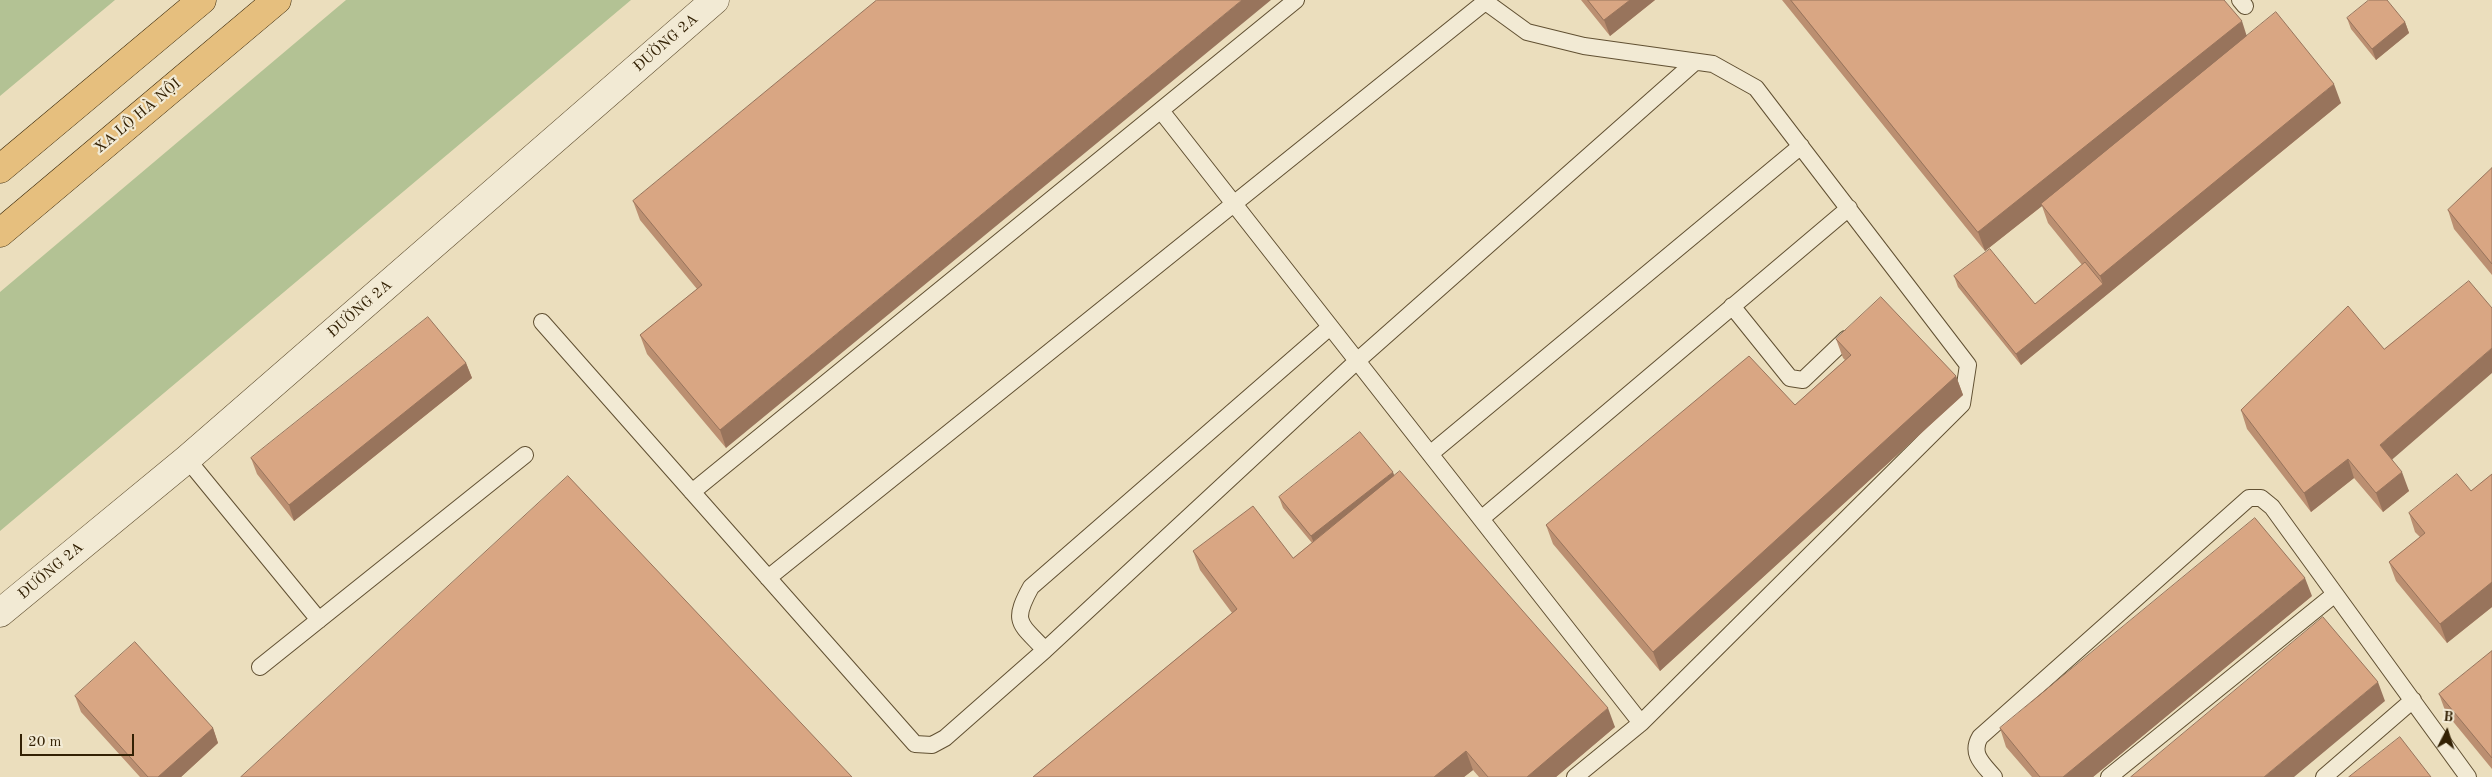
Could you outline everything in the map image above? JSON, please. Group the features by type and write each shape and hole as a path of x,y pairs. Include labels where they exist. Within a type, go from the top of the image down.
{"highway":[{"path":"0,169 202,0"},
{"name":"XA LỘ HÀ NỘI","path":"0,233 277,0"}],"street":[{"name":"ĐƯỜNG 2A","path":"0,613 187,459 716,0"}],"lane":[{"path":"692,492 913,311 1162,112 1296,0"},
{"path":"768,578 1484,1 1527,32 1584,46 1713,64 1756,88 1968,365 1962,404 1641,723 1575,777"},
{"path":"542,322 915,744 932,745 945,738 1045,650 1357,361 1696,62"},
{"path":"1162,112 1641,723"},
{"path":"1430,454 1801,146"},
{"path":"1481,519 1849,208"},
{"path":"1732,306 1790,378 1803,380 1846,339"},
{"path":"1045,650 1021,623 1020,607 1031,587 1330,327"},
{"path":"260,667 525,455"},
{"path":"187,459 319,620"},
{"path":"1994,777 1976,755 1976,745 1980,737 2249,498 2261,498 2272,508 2468,777"},
{"path":"2109,777 2335,594"},
{"path":"2324,777 2413,700"}],"green space":[{"path":"0,0 115,0 0,96"},
{"path":"346,0 631,0 0,531 0,292"}],"building":[{"path":"877,0 1242,0 720,430 640,335 702,285 633,201"},
{"path":"1588,0 1630,0 1604,20"},
{"path":"1791,0 2224,0 2242,21 1978,232"},
{"path":"2369,0 2387,0 2405,22 2372,49 2347,18"},
{"path":"2276,12 2334,84 2100,276 2041,204"},
{"path":"2492,168 2492,264 2448,210"},
{"path":"1990,249 2035,304 2085,262 2103,284 2016,354 1954,276"},
{"path":"2469,281 2492,308 2492,348 2380,445 2402,472 2376,493 2348,459 2304,493 2241,410 2348,306 2384,349"},
{"path":"1881,297 1956,376 1653,652 1546,525 1749,356 1795,405 1851,355 1836,339"},
{"path":"428,317 466,363 289,505 251,458"},
{"path":"1360,432 1393,472 1311,536 1279,497"},
{"path":"1400,471 1608,708 1527,777 1488,777 1466,751 1434,777 1033,777 1237,609 1193,551 1253,506 1293,558"},
{"path":"2457,474 2471,491 2492,474 2492,582 2440,624 2389,562 2425,533 2409,513"},
{"path":"568,476 852,777 241,777"},
{"path":"2255,518 2305,578 2063,777 2040,777 2000,728"},
{"path":"2323,617 2378,682 2264,777 2131,777"},
{"path":"135,642 213,728 158,777 148,777 75,696"},
{"path":"2492,651 2492,758 2439,694"},
{"path":"2400,737 2431,777 2349,777"}]}
